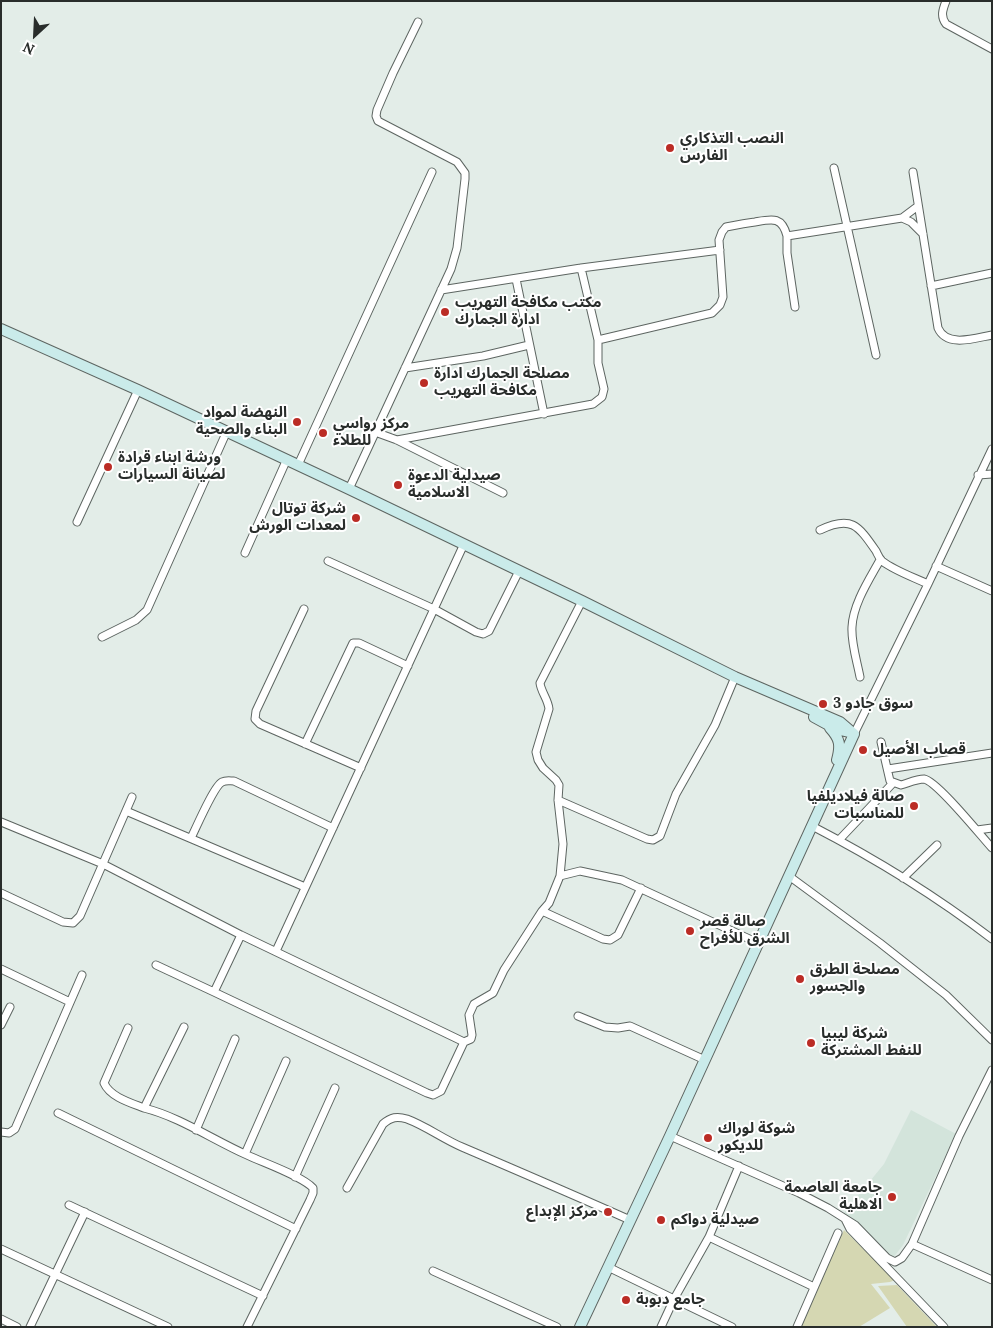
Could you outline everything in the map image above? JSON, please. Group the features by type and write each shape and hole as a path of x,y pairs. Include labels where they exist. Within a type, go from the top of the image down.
{"street":[{"path":"946,1 942,14 946,24 992,48"},
{"path":"349,488 453,264 457,248 465,173 457,162 378,120 376,116 393,74 418,22"},
{"path":"834,168 876,355"},
{"path":"298,464 432,172"},
{"path":"913,172 938,328 944,337 958,340 992,335"},
{"path":"787,236 902,218 918,206"},
{"path":"902,218 911,222 923,234"},
{"path":"598,340 712,313 720,305 723,297 720,236 726,227 771,219 779,222 784,227 787,236 786,253 795,307"},
{"path":"441,290 581,268 720,250"},
{"path":"397,440 593,404 602,397 604,389 598,363 598,340 581,268"},
{"path":"931,286 992,273"},
{"path":"516,278 544,414"},
{"path":"1,329 349,488 582,600 735,677 840,722 854,734"},
{"path":"405,368 483,356 529,345"},
{"path":"77,522 138,390"},
{"path":"102,637 136,620 147,610 227,431"},
{"path":"375,432 397,440 503,493"},
{"path":"580,1327 670,1136 833,778 992,449"},
{"path":"245,553 287,459"},
{"path":"978,475 992,474"},
{"path":"820,530 834,523 844,522 851,524 862,534 880,560 928,584"},
{"path":"276,951 464,544"},
{"path":"860,677 852,629 853,620 868,582 880,560"},
{"path":"328,561 434,609 476,632 486,633 520,571"},
{"path":"936,566 992,591"},
{"path":"156,965 427,1093 433,1095 441,1091 464,1042 471,1039 469,1014 474,1004 493,993 504,970 549,903 560,876 563,844 558,785 556,780 543,768 536,752 548,709 548,703 540,687 540,682 582,600"},
{"path":"304,609 255,716 260,724 361,768"},
{"path":"305,744 353,643 359,643 408,666"},
{"path":"558,800 647,839 653,840 660,836 676,794 715,725 735,677"},
{"path":"786,699 826,724 840,731 854,734"},
{"path":"826,724 838,738 840,744 833,778"},
{"path":"882,742 890,781 901,785 923,779 931,782 992,848"},
{"path":"888,769 992,753"},
{"path":"191,838 216,788 223,781 228,780 234,781 333,828"},
{"path":"839,840 893,783"},
{"path":"1,894 63,922 73,923 80,916 132,797"},
{"path":"126,811 305,887"},
{"path":"1,822 103,864 241,935 464,1042"},
{"path":"812,826 903,878 969,921 992,939"},
{"path":"977,830 992,828"},
{"path":"903,878 938,845"},
{"path":"560,876 580,871 622,880 758,943"},
{"path":"789,876 880,943 946,995 992,1040"},
{"path":"542,911 603,939 610,940 618,935 641,888"},
{"path":"214,992 241,935"},
{"path":"1,969 70,1002"},
{"path":"1,1132 9,1133 15,1129 82,975"},
{"path":"1,1025 10,1007"},
{"path":"578,1016 605,1027 618,1028 630,1026 705,1060"},
{"path":"144,1108 184,1026"},
{"path":"128,1028 104,1083 109,1090 124,1100 156,1111 295,1177 313,1188 313,1193 296,1229 247,1327"},
{"path":"196,1130 235,1039"},
{"path":"245,1154 286,1061"},
{"path":"670,1136 815,1201 855,1225 891,1261 895,1262 902,1258 912,1244 959,1136 992,1070"},
{"path":"295,1177 335,1088"},
{"path":"58,1113 296,1229"},
{"path":"347,1188 383,1124 389,1119 396,1117 422,1126 452,1143 630,1220"},
{"path":"661,1327 708,1237 739,1166"},
{"path":"69,1205 263,1296"},
{"path":"30,1327 86,1212"},
{"path":"845,1219 850,1229 944,1327"},
{"path":"797,1327 838,1233"},
{"path":"708,1237 814,1287"},
{"path":"912,1244 992,1280"},
{"path":"1,1248 168,1327"},
{"path":"608,1267 732,1327"},
{"path":"433,1271 558,1327"},
{"path":"1,1319 17,1327"}],"shaded area":[{"name":"جامعة العاصمة الاهلية","path":"911,1110 956,1134 903,1245 893,1258 843,1214 884,1164"}],"green space":[{"path":"844,1230 895,1280 871,1284 890,1308 859,1327 800,1327"},
{"path":"897,1285 937,1327 907,1327 878,1286"}],"place":[{"name":"النصب التذكاري الفارس","path":"670,148"},
{"name":"مكتب مكافحة التهريب ادارة الجمارك","path":"445,312"},
{"name":"مصلحة الجمارك ادارة مكافحة التهريب","path":"424,383"},
{"name":"النهضة لمواد البناء والصحية","path":"297,422"},
{"name":"مركز رواسي للطلاء","path":"323,433"},
{"name":"ورشة ابناء قرادة لصيانة السيارات","path":"108,467"},
{"name":"صيدلية الدعوة الاسلامية","path":"398,485"},
{"name":"شركة توتال لمعدات الورش","path":"356,518"},
{"name":"سوق جادو 3","path":"823,704"},
{"name":"قصاب الأصيل","path":"863,750"},
{"name":"صالة فيلاديلفيا للمناسبات","path":"914,806"},
{"name":"صالة قصر الشرق للأفراح","path":"690,931"},
{"name":"مصلحة الطرق والجسور","path":"800,979"},
{"name":"شركة ليبيا للنفط المشتركة","path":"811,1043"},
{"name":"شوكة لوراك للديكور","path":"708,1138"},
{"name":"جامعة العاصمة الاهلية","path":"892,1197"},
{"name":"مركز الإبداع","path":"608,1212"},
{"name":"صيدلية دواكم","path":"661,1220"},
{"name":"جامع دبوبة","path":"626,1300"}]}
